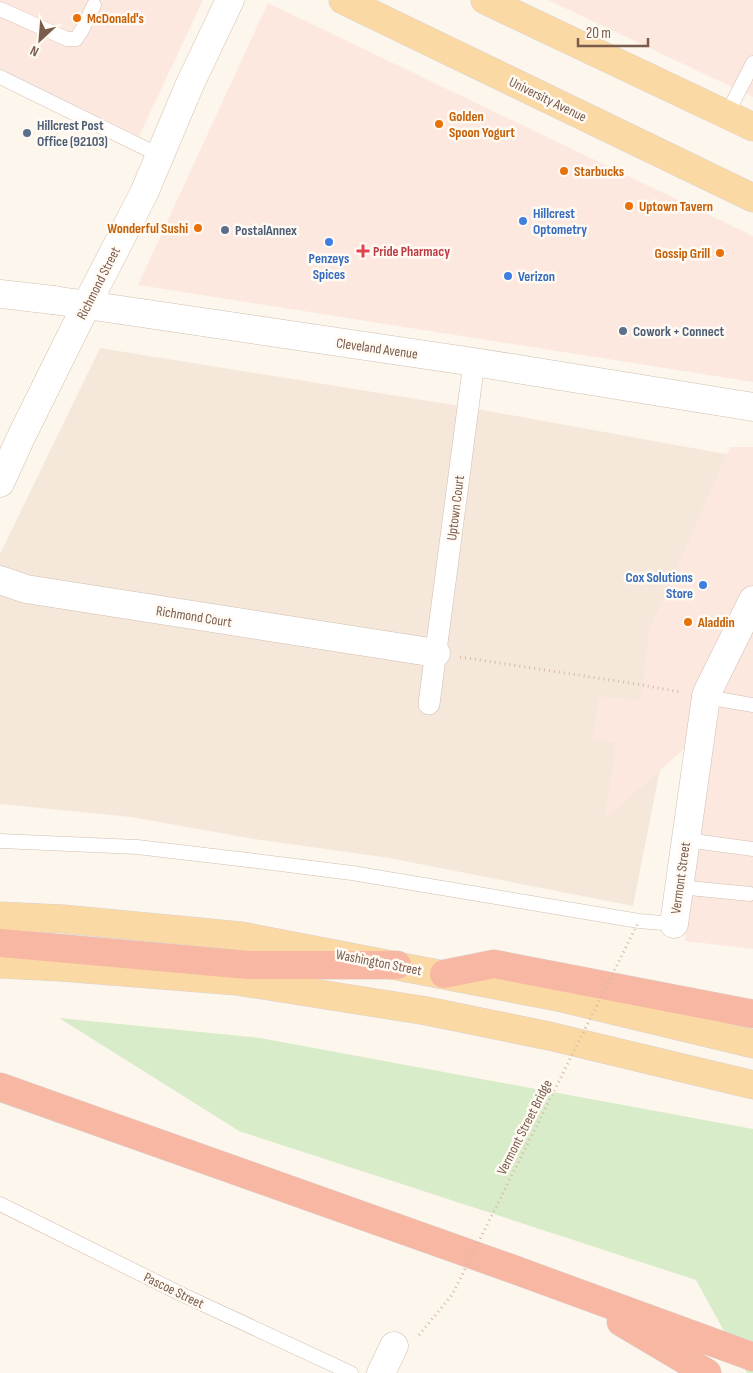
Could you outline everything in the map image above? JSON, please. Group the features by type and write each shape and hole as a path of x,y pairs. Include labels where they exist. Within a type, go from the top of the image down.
{"highway":[{"path":"0,944 248,965 398,965"},
{"path":"444,974 494,964 753,1014"},
{"path":"0,1087 507,1267 753,1357"},
{"path":"507,1267 609,1316 659,1343 707,1373"}],"main road":[{"name":"University Avenue","path":"343,0 753,198"},
{"path":"485,0 753,127"},
{"name":"Washington Street","path":"0,916 63,919 241,936 558,997 753,1044"},
{"path":"0,964 237,981 427,1011 549,1036 753,1085"}],"street":[{"name":"Richmond Street","path":"0,483 34,410 144,193 190,84 230,0"},
{"name":"Cleveland Avenue","path":"0,294 53,300 474,362 753,407"},
{"name":"Uptown Court","path":"429,704 474,362"},
{"name":"Richmond Court","path":"0,580 26,589 436,653"},
{"name":"Vermont Street","path":"674,924 706,697 753,600"},
{"path":"381,1373 394,1346"}],"lane":[{"path":"0,9 67,39 76,39 94,5"},
{"path":"727,114 753,63"},
{"path":"0,77 159,155"},
{"path":"706,697 753,705"},
{"path":"686,840 753,849"},
{"name":"Vermont Street","path":"0,841 137,847 352,873 640,921 674,924"},
{"path":"679,887 750,894"},
{"name":"Pascoe Street","path":"0,1204 183,1295 351,1373"}],"path":[{"path":"436,653 630,683 706,697"},
{"name":"Vermont Street Bridge","path":"419,1335 452,1295 640,921"}],"shaded area":[{"path":"0,0 203,0 139,136 0,69"},
{"path":"548,0 753,0 753,97"},
{"path":"268,3 753,236 753,382 138,285"},
{"path":"100,348 472,408 753,459 684,648 633,906 389,858 254,839 131,817 0,804 0,554"},
{"path":"730,447 753,447 753,949 685,941 710,726 605,819 616,743 593,739 599,697 641,700 649,631"}],"green space":[{"path":"59,1018 260,1038 753,1129 753,1373 747,1373 696,1280 239,1131"}],"place":[{"name":"McDonald's","path":"77,18"},
{"name":"Golden Spoon Yogurt","path":"439,124"},
{"name":"Hillcrest Post Office (92103)","path":"27,133"},
{"name":"Starbucks","path":"564,171"},
{"name":"Uptown Tavern","path":"629,206"},
{"name":"Hillcrest Optometry","path":"523,221"},
{"name":"Wonderful Sushi","path":"198,228"},
{"name":"PostalAnnex","path":"225,230"},
{"name":"Penzeys Spices","path":"329,242"},
{"name":"Pride Pharmacy","path":"363,251"},
{"name":"Gossip Grill","path":"720,253"},
{"name":"Verizon","path":"508,276"},
{"name":"Cowork + Connect","path":"623,331"},
{"name":"Cox Solutions Store","path":"703,585"},
{"name":"Aladdin","path":"688,622"}]}
